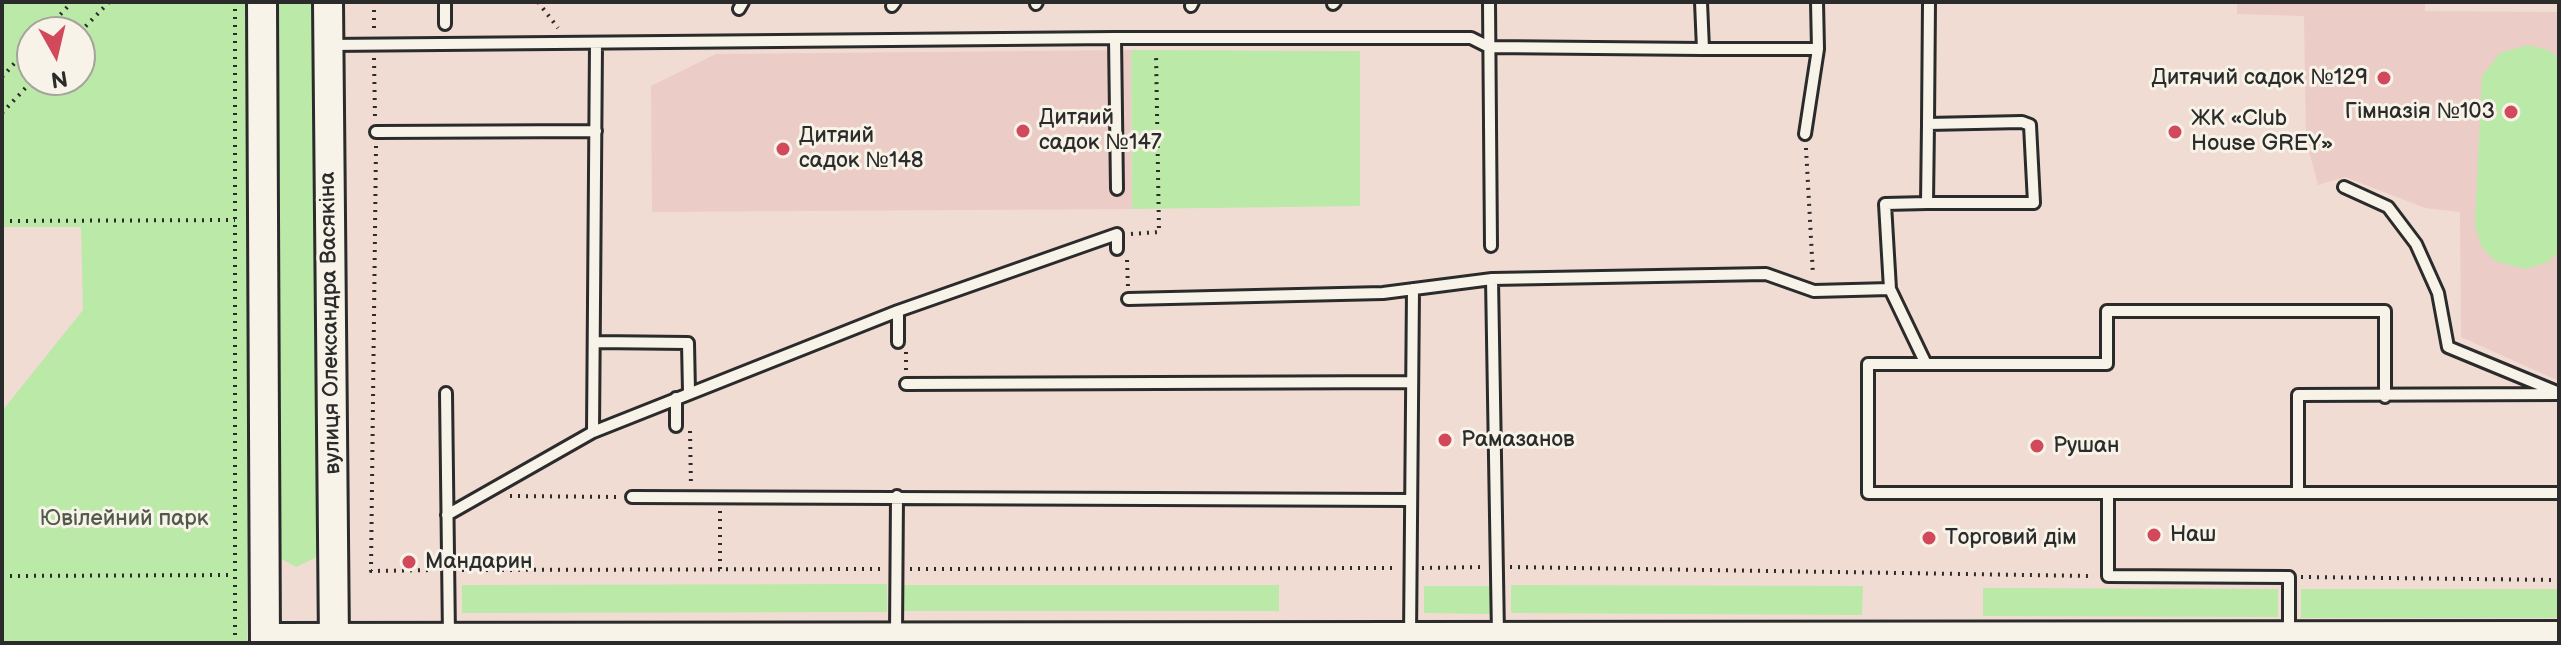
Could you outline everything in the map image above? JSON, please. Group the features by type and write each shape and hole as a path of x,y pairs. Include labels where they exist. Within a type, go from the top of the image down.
{"street":[{"path":"262,2 265,640 2559,636"},
{"name":"вулиця Олександра Васякіна","path":"328,2 334,640"}],"lane":[{"path":"445,2 445,24"},
{"path":"1489,2 1491,246"},
{"path":"1701,2 1703,49"},
{"path":"1805,134 1818,49 1817,2"},
{"path":"1927,203 1929,2"},
{"path":"1115,38 1117,189"},
{"path":"328,45 1471,38 1489,47 1818,49"},
{"path":"593,432 596,44"},
{"path":"1926,364 1890,289 1885,204 2034,203 2030,125 1928,124"},
{"path":"376,132 596,131"},
{"path":"2344,187 2388,207 2416,244 2438,293 2448,347 2559,393"},
{"path":"447,515 593,432 689,392 898,311 1117,234 1117,249"},
{"path":"1128,299 1383,293 1492,279 1766,274 1814,291 1890,289"},
{"path":"1492,279 1498,636"},
{"path":"1410,640 1413,289"},
{"path":"898,311 898,342"},
{"path":"2385,397 2385,311 2107,311 2107,364 1868,364 1868,493 2559,493"},
{"path":"595,342 688,343 689,392"},
{"path":"906,384 1412,382"},
{"path":"446,393 449,640"},
{"path":"2298,493 2298,395 2385,397 2559,393"},
{"path":"676,398 676,426"},
{"path":"461,493 461,507"},
{"path":"2108,493 2108,576 2289,577 2289,636"},
{"path":"896,637 897,496"},
{"path":"632,497 1411,500"}],"path":[{"path":"235,2 235,643"},
{"path":"374,2 376,132 371,571 1497,567 2108,576"},
{"path":"538,2 569,43"},
{"path":"1128,299 1127,234 1159,232 1155,38"},
{"path":"2,77 16,62"},
{"path":"2,113 18,96"},
{"path":"1805,134 1814,291"},
{"path":"2,221 235,220"},
{"path":"689,392 691,498"},
{"path":"481,496 632,497"},
{"path":"720,497 720,569"},
{"path":"2,576 234,575"},
{"path":"2289,577 2559,580"}],"shaded area":[{"path":"2237,2 2425,2 2425,11 2559,12 2559,381 2461,337 2460,212 2425,208 2345,177 2318,185 2306,140 2304,16 2237,14"},
{"path":"1131,50 1132,209 652,212 651,86 716,54"}],"green space":[{"name":"Ювілейний парк","path":"2,2 249,2 247,643 2,643 2,411 83,310 81,227 2,227"},
{"path":"271,2 315,2 319,549 315,558 296,567 278,557"},
{"path":"2528,45 2548,50 2559,58 2559,252 2546,263 2525,269 2495,261 2481,246 2475,224 2482,76 2500,53"},
{"path":"1131,50 1360,51 1360,206 1132,209"},
{"path":"887,584 887,612 462,613 462,585"},
{"path":"904,585 1279,585 1279,611 904,611"},
{"path":"1511,585 1863,586 1862,615 1511,613"},
{"path":"1424,586 1490,586 1490,614 1424,613"},
{"path":"1983,588 2278,589 2278,617 1983,616"},
{"path":"2301,589 2559,589 2559,618 2301,618"}],"place":[{"name":"Дитячий садок №129","path":"2384,78"},
{"name":"Гімназія №103","path":"2511,112"},
{"name":"Дитяий садок №147","path":"1023,131"},
{"name":"ЖК «Club House GREY»","path":"2175,132"},
{"name":"Дитяий садок №148","path":"783,149"},
{"name":"Рамазанов","path":"1445,440"},
{"name":"Рушан","path":"2037,446"},
{"name":"Наш","path":"2154,535"},
{"name":"Торговий дім","path":"1929,538"},
{"name":"Мандарин","path":"409,562"}]}
